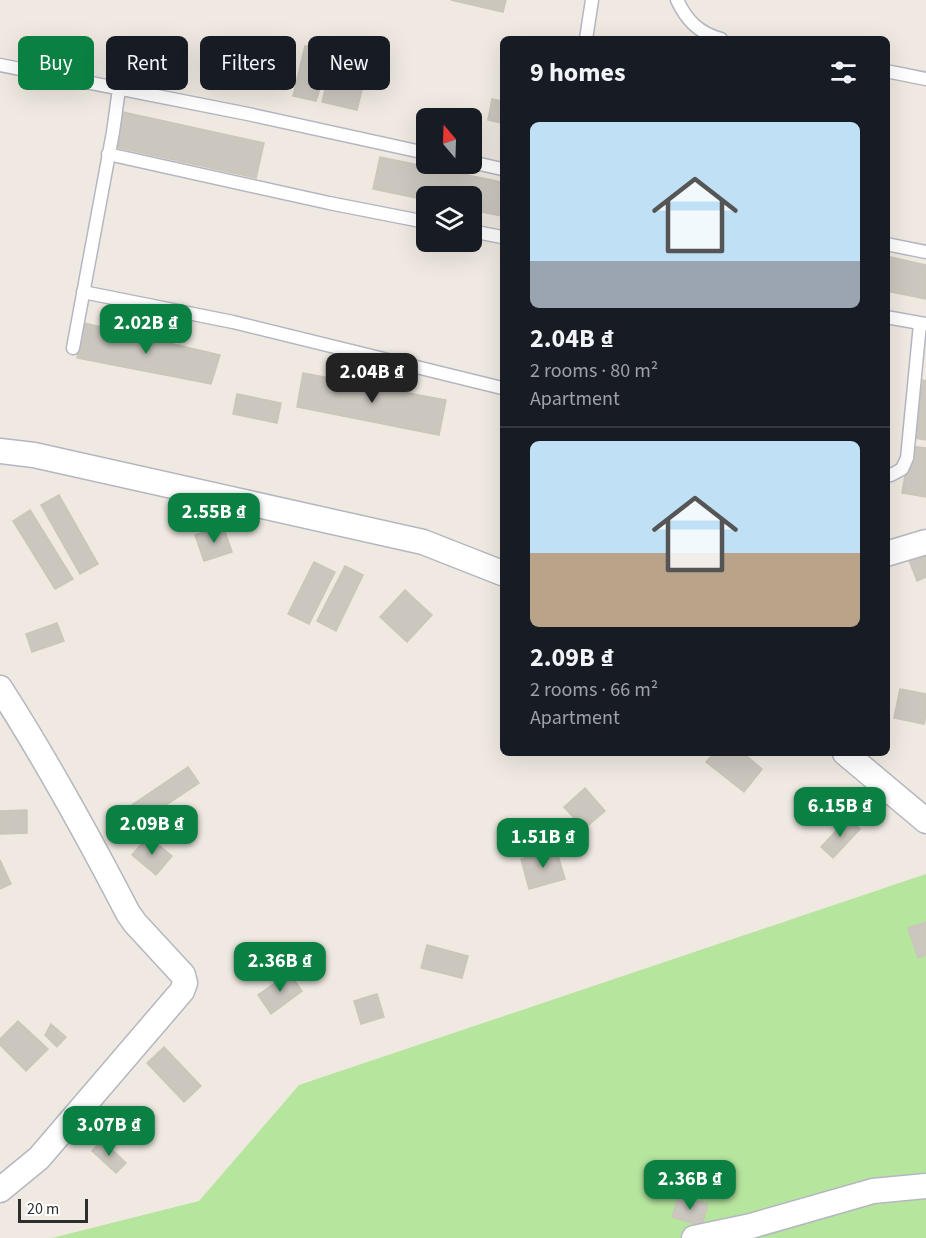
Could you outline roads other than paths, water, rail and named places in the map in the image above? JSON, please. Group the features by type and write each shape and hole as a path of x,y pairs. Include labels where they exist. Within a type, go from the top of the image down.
{"street":[{"path":"0,451 34,455 423,542 500,572"},
{"path":"890,553 926,542"},
{"path":"0,688 78,817 128,913 183,975 185,982 182,991 39,1158 0,1190"},
{"path":"849,756 926,821"},
{"path":"694,1238 751,1226 873,1191 926,1186"}],"lane":[{"path":"586,36 592,0"},
{"path":"677,0 696,27 711,36"},
{"path":"0,65 106,86"},
{"path":"890,72 926,79"},
{"path":"73,348 119,90"},
{"path":"124,90 416,151"},
{"path":"108,154 416,220"},
{"path":"482,164 500,169"},
{"path":"482,233 500,237"},
{"path":"890,245 926,252"},
{"path":"83,292 233,322 500,388"},
{"path":"890,318 923,324 907,458 902,469 890,475"}]}
